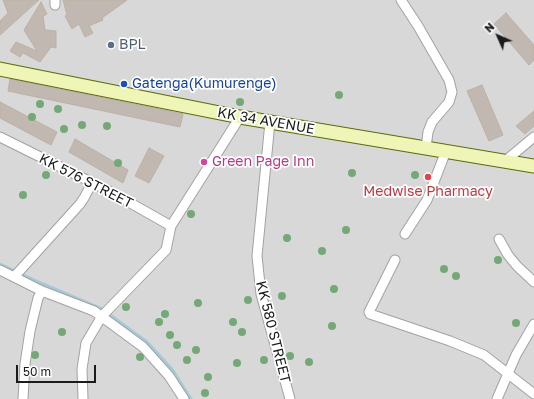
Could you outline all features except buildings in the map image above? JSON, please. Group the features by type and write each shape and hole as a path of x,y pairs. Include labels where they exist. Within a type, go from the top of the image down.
{"main road":[{"name":"KK 34 AVENUE","path":"0,70 240,118 534,166"}],"street":[{"path":"401,0 418,26 449,80 452,92 449,102 432,122 428,132 426,148"},
{"path":"83,399 82,369 86,343 102,316 166,250 171,226 240,118"},
{"name":"KK 580 STREET","path":"270,122 257,256 261,294 290,399"},
{"name":"KK 576 STREET","path":"0,137 92,183 171,226"},
{"path":"504,162 534,137"},
{"path":"405,234 427,200 446,151"},
{"path":"14,277 80,204 92,183"},
{"path":"499,239 508,255 534,282"},
{"path":"394,260 369,312 370,314 450,341 484,355 534,394"},
{"path":"0,270 42,291 82,306 102,316 143,347 169,376 184,399"},
{"path":"23,399 25,364 30,331 38,298 42,291"},
{"path":"497,399 516,355 534,324"}],"shaded area":[{"path":"0,0 534,0 534,399 0,399"}],"waterway":[{"path":"0,264 102,309 147,342 172,369 191,399"}],"place":[{"name":"BPL","path":"111,45"},
{"name":"Gatenga(Kumurenge)","path":"124,84"},
{"name":"Green Page Inn","path":"204,162"},
{"name":"Medwise Pharmacy","path":"428,177"}]}
